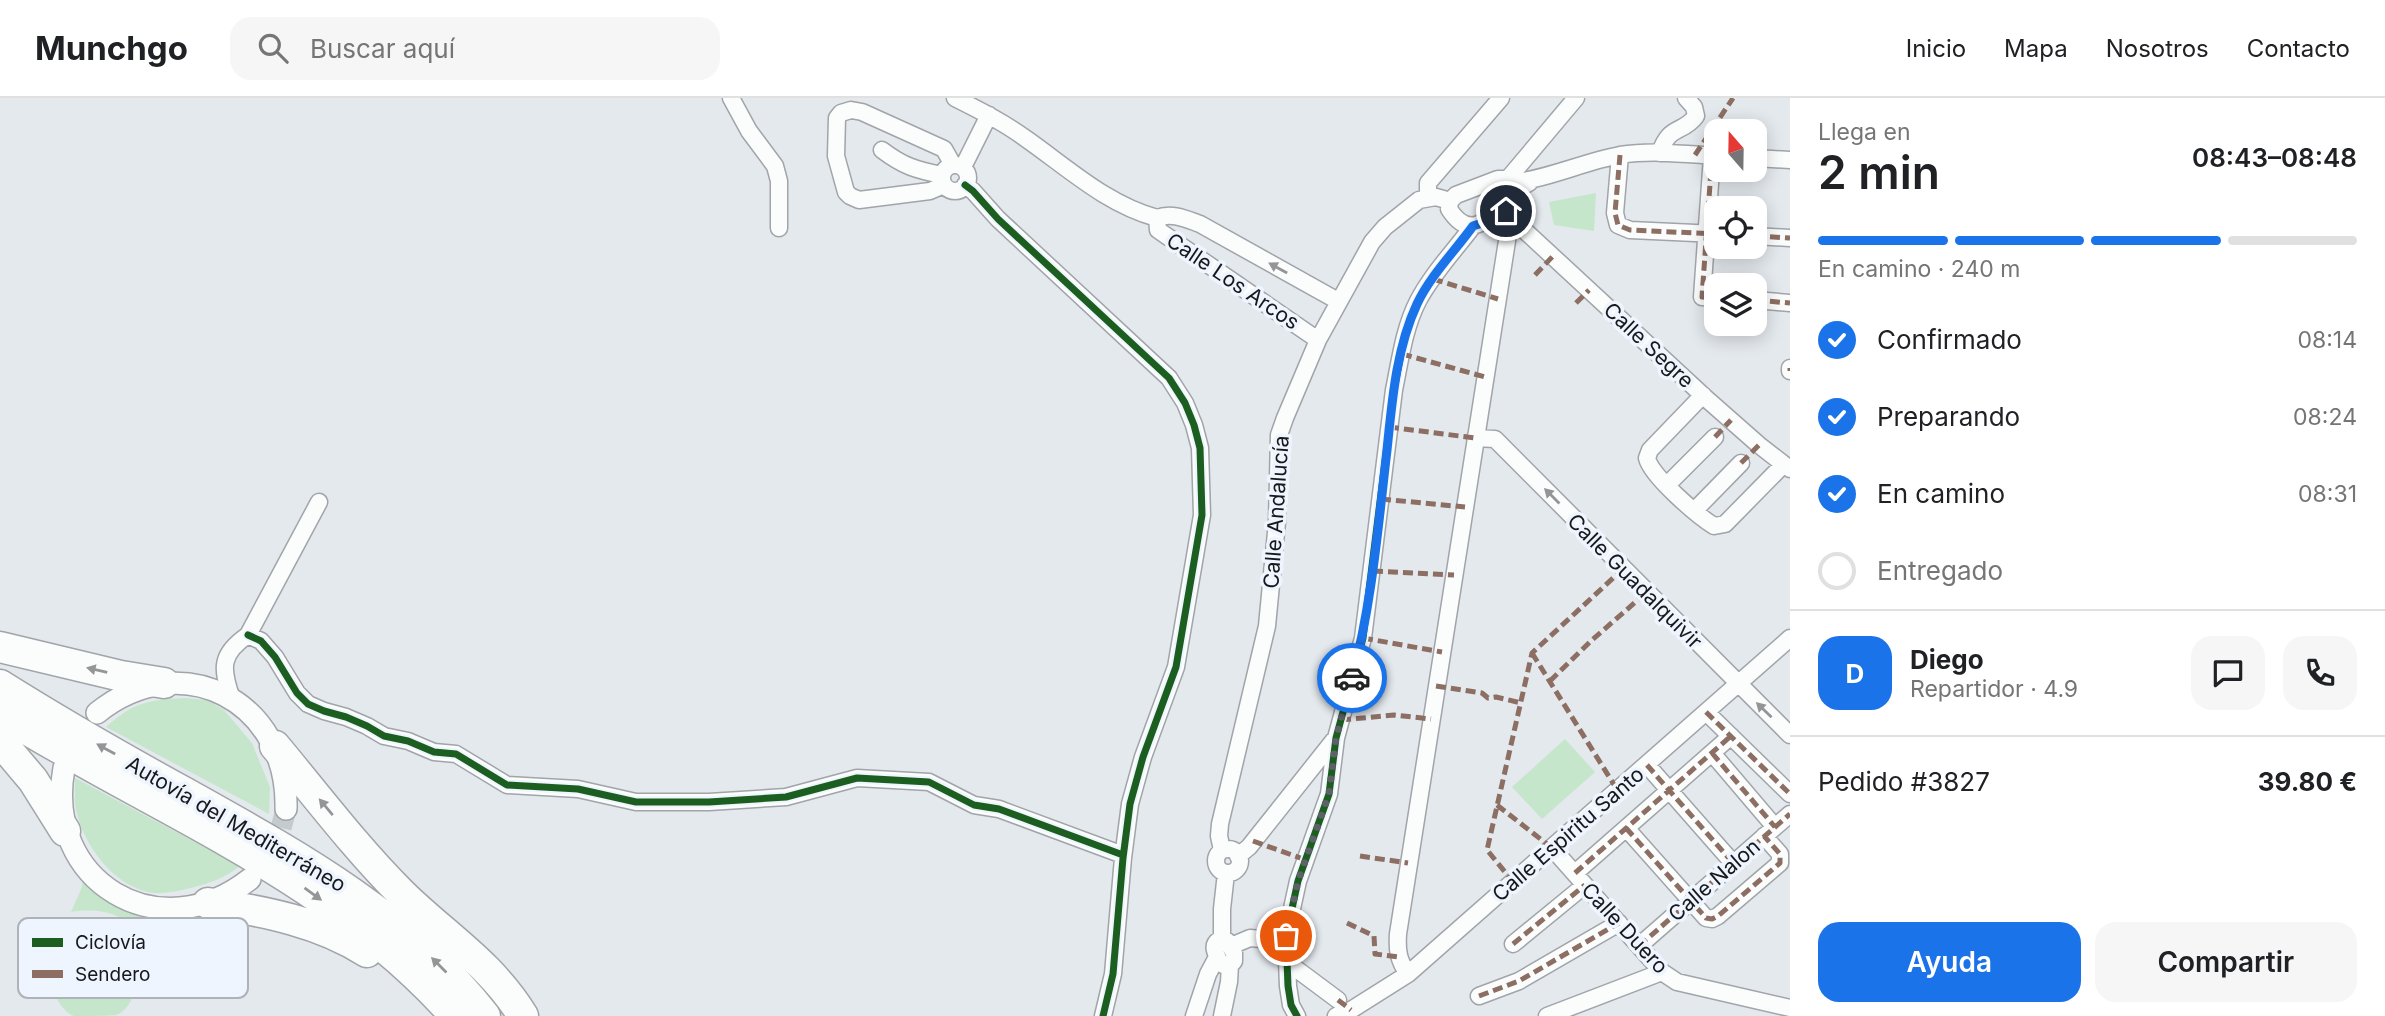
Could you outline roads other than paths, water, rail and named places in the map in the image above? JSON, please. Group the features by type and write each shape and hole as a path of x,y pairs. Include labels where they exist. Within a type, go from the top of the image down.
{"highway":[{"path":"0,647 164,684"},
{"name":"Autovía del Mediterráneo","path":"0,685 73,731 264,837 348,888 429,955 485,1016"},
{"name":"Autovía del Mediterráneo","path":"0,713 292,879 380,943 455,1016"},
{"path":"0,741 33,780 65,831"},
{"path":"275,746 381,873 413,905 482,963 523,1016"},
{"path":"208,904 247,908 283,917 318,927 350,941 392,971 437,1016"}],"street":[{"path":"731,98 749,131 775,166 779,181 779,228"},
{"name":"Calle Los Arcos","path":"955,98 1024,137 1106,198 1140,214 1157,218 1165,215 1178,216 1200,224 1338,301"},
{"path":"1450,201 1428,197 1428,183 1501,98"},
{"path":"1509,190 1498,179 1456,195 1450,201 1449,209 1462,223 1473,226 1485,222 1509,190 1525,159 1576,98"},
{"path":"1660,153 1670,134 1696,116 1694,107 1686,98"},
{"path":"989,115 951,173 930,191 859,200 846,192 836,156 837,118 841,113 851,110 862,112 944,149 951,173 952,190 957,191 965,186 973,191 998,219 1169,377 1185,403 1200,448 1202,515 1176,667 1143,757 1130,804 1113,974 1103,1016"},
{"path":"882,150 915,170 951,173"},
{"path":"1509,190 1535,179 1620,155 1660,153 1704,155"},
{"path":"1620,155 1615,213 1618,225 1625,229 1704,234"},
{"path":"1525,159 1523,169 1527,178 1535,179"},
{"path":"1768,159 1790,160"},
{"path":"1509,190 1506,211 1513,221"},
{"name":"Calle Andalucía","path":"1223,850 1219,836 1220,824 1267,626 1277,522 1279,435 1318,340 1373,242 1385,227 1409,207 1428,197"},
{"path":"1492,215 1513,221"},
{"name":"Calle Los Arcos","path":"1157,218 1158,230 1318,340"},
{"path":"1408,974 1400,963 1398,933 1508,233 1513,221"},
{"name":"Calle Segre","path":"1513,221 1703,395 1787,467"},
{"path":"1299,1015 1291,1005 1286,936 1298,881 1329,794 1336,738 1363,638 1394,390 1411,319 1422,293 1473,226"},
{"path":"1767,237 1790,238"},
{"path":"1767,301 1790,303"},
{"path":"1703,395 1648,453 1648,463 1653,472 1694,511 1714,526 1725,524 1787,467"},
{"path":"1667,485 1714,437"},
{"name":"Calle Guadalquivir","path":"1475,438 1495,439 1790,735"},
{"path":"1694,511 1741,463"},
{"path":"232,699 226,682 227,657 234,645 248,635 319,502"},
{"path":"248,635 261,641 275,657 297,693 308,704 367,726 384,737 408,741 434,752 456,754 506,785 578,789 636,802 709,802 786,797 857,778 929,782 975,805 999,809 1123,856"},
{"name":"Calle Espiritu Santo","path":"1337,1008 1351,1010 1408,974 1790,638"},
{"path":"97,713 123,695 164,684 202,687 232,699 257,719 275,746 285,776 286,809"},
{"path":"1706,712 1790,794"},
{"path":"1513,944 1580,879 1626,828 1731,736"},
{"path":"1238,856 1249,847 1336,738"},
{"path":"1626,828 1706,918 1715,918 1780,863 1780,854 1770,832 1712,753"},
{"path":"1647,765 1733,863"},
{"path":"64,768 60,800 65,831 90,873 122,897 145,906 193,907 208,904 250,879"},
{"name":"Calle Nalon","path":"1639,946 1790,814"},
{"name":"Calle Duero","path":"1552,848 1662,972 1676,982 1790,1009"},
{"path":"1223,850 1232,850 1238,856 1237,869 1226,873 1220,870 1216,862 1223,850"},
{"path":"1226,873 1222,909 1226,943"},
{"path":"1479,996 1519,981 1619,923"},
{"path":"1222,1016 1229,982 1224,961 1214,946 1217,941 1226,943 1261,939 1271,944 1337,1008"},
{"path":"1194,1016 1208,974 1224,961"},
{"path":"1547,1016 1662,972"}],"tunnel":[{"path":"269,856 278,840 286,809"}]}
